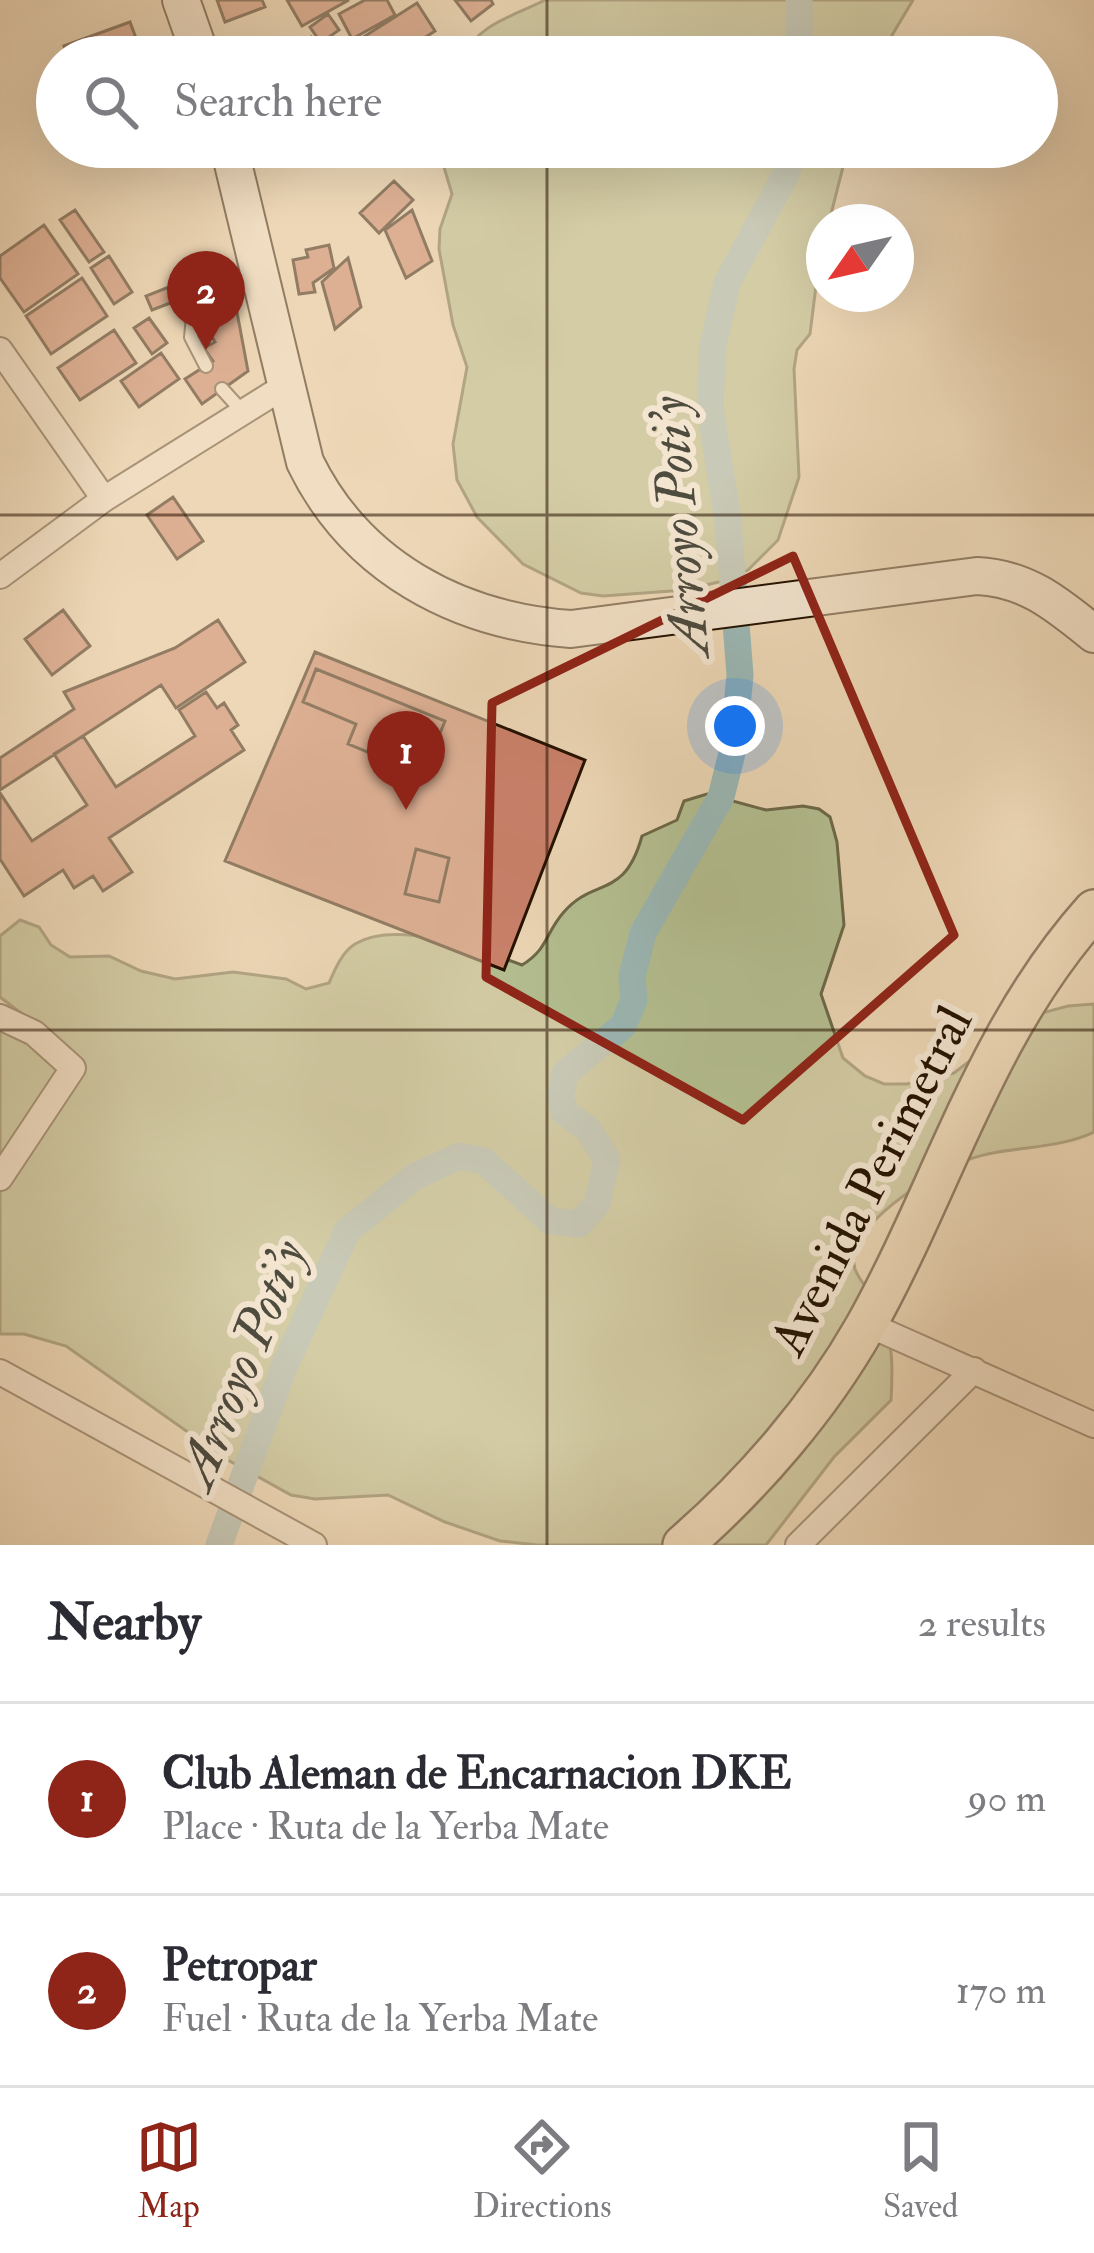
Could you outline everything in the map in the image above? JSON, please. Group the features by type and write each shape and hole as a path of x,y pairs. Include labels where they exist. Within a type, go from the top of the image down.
{"main road":[{"path":"181,0 194,36"},
{"path":"235,168 305,462 320,493 344,524 405,578 441,598 528,626 589,628 976,576 999,577 1027,585 1094,634"},
{"path":"948,582 1004,595 1076,647 1094,666"},
{"name":"Avenida Perimetral","path":"683,1545 732,1498 832,1380 867,1324 996,1048 1045,970 1094,910"}],"street":[{"path":"0,350 104,499"},
{"path":"0,576 104,499 285,386"},
{"path":"0,1017 34,1033 73,1068 0,1178"},
{"path":"867,1324 1094,1425"},
{"path":"798,1545 974,1370"},
{"path":"0,1372 309,1542"}],"lane":[{"path":"206,366 191,338 193,316 261,275"},
{"path":"222,389 243,412"}],"highlighted area":[{"path":"793,556 954,935 743,1120 486,977 492,703"}],"green space":[{"path":"545,0 913,0 892,36 478,36"},
{"path":"444,168 843,168 834,204 806,204 806,312 813,312 810,334 797,350 794,369 799,477 778,540 748,570 685,590 603,596 581,593 523,564 477,517 457,480 453,444 467,367 453,325 439,249 440,229 452,194"},
{"path":"707,794 766,810 803,806 830,817 837,842 844,925 821,994 843,1058 865,1076 884,1084 907,1084 954,1073 1027,1017 1094,1004 1094,1132 967,1160 913,1189 862,1236 855,1269 887,1331 891,1400 834,1457 766,1545 537,1545 500,1541 388,1495 315,1499 291,1495 226,1459 66,1346 24,1334 0,1334 0,1025 20,1022 21,1013 0,997 0,936 20,920 39,927 51,945 70,957 109,956 141,971 175,979 233,972 286,979 306,989 329,983 355,944 393,935 439,940 522,965 537,953 575,902 626,870 642,836 677,820 684,801"}],"building":[{"path":"217,0 262,0 265,7 225,22"},
{"path":"287,0 349,0 302,26"},
{"path":"365,0 387,0 395,15 350,36 339,14"},
{"path":"455,0 491,0 493,4 471,21"},
{"path":"417,3 435,31 427,36 365,36"},
{"path":"328,14 339,30 331,36 316,36 310,27"},
{"path":"130,22 135,36 92,36"},
{"path":"394,181 413,200 379,233 360,213"},
{"path":"75,210 104,252 89,262 60,220"},
{"path":"412,210 432,261 406,278 385,230"},
{"path":"44,225 78,274 24,312 0,278 0,256"},
{"path":"329,245 334,268 313,283 315,292 299,294 293,260 308,257 306,250"},
{"path":"109,256 132,292 114,304 91,268"},
{"path":"348,258 361,307 335,329 322,282"},
{"path":"227,264 233,279 152,310 146,296"},
{"path":"82,278 107,316 51,354 26,316"},
{"path":"236,307 248,371 202,404 185,379 213,361 204,348 215,342 202,322"},
{"path":"149,318 167,343 152,354 134,328"},
{"path":"114,330 136,363 80,400 58,368"},
{"path":"161,353 179,379 139,407 121,381"},
{"path":"173,497 203,541 177,559 147,515"},
{"path":"63,610 90,646 52,675 25,639"},
{"path":"218,620 245,662 176,708 161,685 0,790 0,758 74,709 64,692 175,648"},
{"path":"315,652 585,760 504,970 225,861"},
{"path":"316,669 445,721 423,775 348,744 356,724 303,702"},
{"path":"206,692 217,708 224,703 238,725 231,730 244,750 109,838 132,872 103,891 93,876 74,888 63,870 24,896 0,859 0,793 32,841 87,805 54,754 83,736 116,787 195,736 179,710"},
{"path":"416,849 449,858 439,902 405,894"}],"waterway":[{"name":"Arroyo Poti'y","path":"799,0 799,36"},
{"name":"Arroyo Poti'y","path":"219,1545 284,1367 347,1231 414,1177 459,1156 484,1161 550,1221 579,1224 597,1204 607,1160 588,1129 564,1112 565,1073 623,1026 634,1000 632,976 643,933 721,797 733,749 740,675 728,520 710,408 713,346 727,283 788,168"}],"place":[{"name":"Petropar","path":"206,350"},
{"name":"Club Aleman de Encarnacion DKE","path":"406,810"}]}
